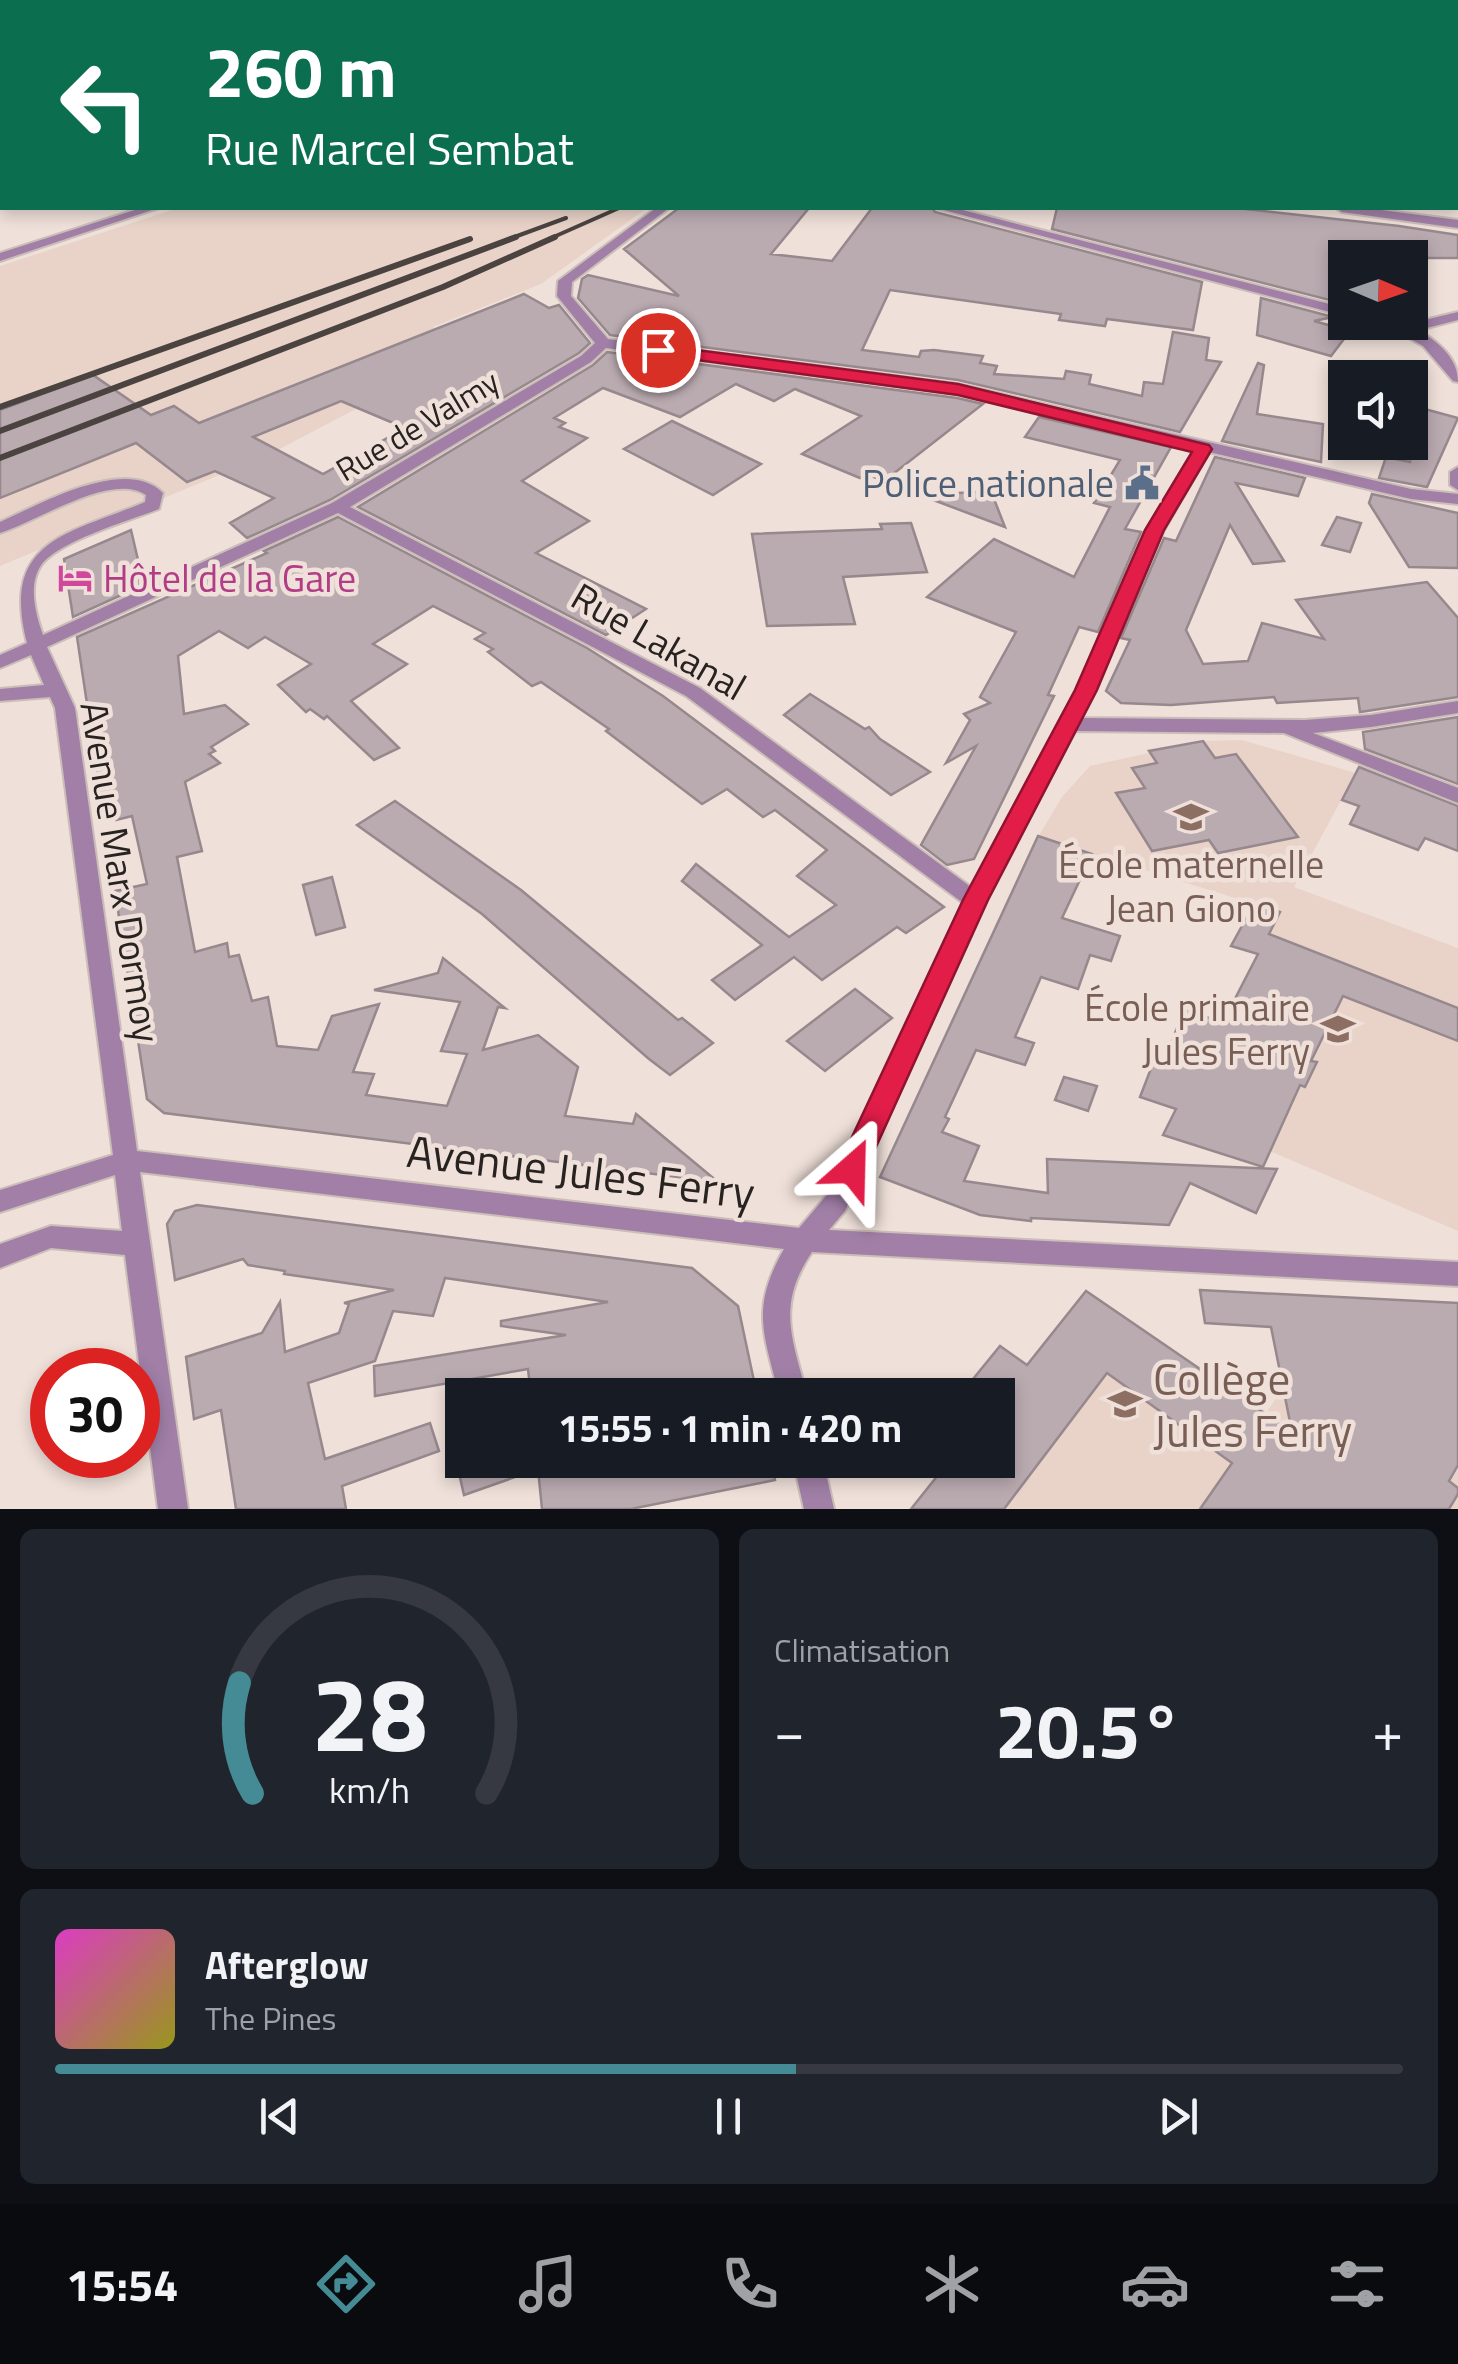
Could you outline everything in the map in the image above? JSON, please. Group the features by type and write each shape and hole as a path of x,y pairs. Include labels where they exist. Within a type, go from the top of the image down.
{"street":[{"path":"660,210 575,270 562,287 564,296 603,343 958,390 1203,449 1411,494 1458,499"},
{"path":"950,210 1328,308"},
{"path":"1356,210 1458,224"},
{"path":"0,257 126,211"},
{"path":"1428,324 1458,316"},
{"path":"1428,340 1458,378"},
{"name":"Rue de Valmy","path":"0,662 338,507 586,359 603,343"},
{"path":"789,1378 774,1314 783,1282 804,1240 836,1202 975,900 1068,725 1155,530 1203,449"},
{"path":"1458,472 1458,485"},
{"name":"Avenue Marx Dormoy","path":"0,528 109,483 135,483 150,487 155,494 154,505 40,556 25,583 36,645 64,708 172,1509"},
{"name":"Rue Lakanal","path":"338,507 693,692 975,900"},
{"path":"0,695 56,690"},
{"path":"1068,725 1109,721 1282,727 1364,724 1458,707"},
{"path":"1282,727 1458,796"},
{"name":"Avenue Jules Ferry","path":"0,1201 126,1161 157,1162 804,1240 1458,1274"},
{"path":"0,1256 52,1237 137,1244"},
{"path":"812,1478 819,1509"}],"shaded area":[{"path":"172,210 644,210 541,284 433,327 455,357 270,454 0,566 0,266"},
{"name":"École primaire Jules Ferry","path":"1242,740 1356,773 1294,887 1458,948 1458,1231 1175,1111 1280,912 1038,837 1062,797 1090,766 1203,741"},
{"name":"Collège Jules Ferry","path":"1086,1291 1266,1413 1287,1382 1281,1377 1265,1293 1458,1303 1458,1509 911,1509 935,1478 1015,1478 1015,1378 974,1378 1000,1346 1027,1365"}],"building":[{"path":"676,210 807,210 771,254 832,261 870,210 934,210 1202,282 1193,330 1107,319 1105,326 1059,320 1061,314 890,290 862,350 919,357 921,351 934,350 983,356 980,363 997,366 994,374 1064,379 1066,371 1091,375 1089,384 1142,396 1144,382 1163,384 1173,332 1209,338 1206,360 1221,362 1180,432 958,380 610,335 578,298 582,279 588,275 679,296 624,249"},
{"path":"1057,210 1255,210 1458,235 1458,258 1428,258 1428,240 1328,240 1328,300 1052,229"},
{"path":"524,294 549,308 559,305 590,343 330,500 247,538 230,523 274,498 215,471 187,482 136,443 0,498 0,410 93,375 151,415 174,406 199,423","holes":["341,401 405,428 323,474 253,437"]},
{"path":"1261,298 1328,316 1314,321 1328,325 1328,340 1343,340 1331,356 1257,335"},
{"path":"607,352 983,404 884,481 866,474 860,478 802,454 861,416 795,389 774,401 736,384 680,417 603,388 554,418 565,423 559,427 587,438 522,481 589,521 536,553 646,609 606,635 358,507 593,365"},
{"path":"1258,363 1264,365 1257,414 1323,424 1321,462 1222,441"},
{"path":"1428,410 1458,418 1427,487 1379,478 1385,460 1428,460"},
{"path":"1039,417 1171,447 1125,529 1141,532 1098,632 1079,627 1048,695 1054,696 974,859 947,865 921,845 976,746 946,763 970,720 964,714 990,703 980,697 1016,632 927,597 994,539 1074,577 1110,507 1094,503 1120,460 1025,437"},
{"path":"672,421 761,464 713,495 624,449"},
{"path":"1215,457 1305,478 1298,496 1236,483 1284,561 1253,564 1230,525 1186,630 1203,664 1248,661 1262,623 1324,639 1296,600 1427,582 1458,618 1458,697 1360,712 1358,698 1277,703 1274,697 1171,705 1121,703 1106,691 1130,640 1121,638 1164,538 1176,541"},
{"path":"992,494 1005,527 920,495"},
{"path":"1372,494 1458,513 1458,568 1409,567 1369,503"},
{"path":"338,517 587,648 663,696 944,907 906,933 897,927 822,980 794,957 735,1000 712,980 762,945 682,881 696,864 789,937 836,905 797,876 827,850 775,810 763,817 727,789 702,804 606,731 609,729 541,682 532,686 488,652 493,649 475,639 485,633 433,606 373,644 407,664 351,701 399,748 374,760 327,716 324,719 310,709 306,712 278,685 311,664 265,637 248,648 219,631 178,656 184,714 225,705 248,724 211,747 215,751 209,754 220,763 185,782 202,851 177,857 195,952 227,943 229,957 239,955 252,1001 268,997 277,1046 318,1050 332,1016 379,1004 353,1072 374,1074 366,1095 447,1106 467,1054 441,1051 460,1002 374,990 438,973 443,958 505,1008 498,1007 483,1050 538,1035 578,1067 565,1116 633,1124 636,1114 718,1182 164,1113 147,1099 115,891 147,884 132,816 116,820 113,804 102,804 77,637 267,553 264,551"},
{"path":"1337,517 1361,523 1350,552 1322,545"},
{"path":"911,523 927,572 843,577 855,624 767,626 752,534 882,529 880,524"},
{"path":"131,530 142,577 150,582 73,617 64,559"},
{"path":"810,694 865,729 869,727 880,739 930,772 891,795 784,715"},
{"path":"1458,717 1458,784 1365,749 1363,732"},
{"path":"1203,741 1215,758 1236,754 1298,837 1218,853 1209,840 1152,851 1116,793 1145,788 1132,768 1157,763 1149,751"},
{"path":"1359,767 1458,806 1458,851 1425,838 1418,850 1350,824 1359,806 1342,800"},
{"path":"395,801 521,890 678,1020 682,1018 713,1043 670,1075 482,914 357,825"},
{"path":"1038,836 1092,854 1062,918 1120,936 1111,961 1090,955 1078,989 1041,977 1015,1037 1034,1043 1025,1065 976,1050 942,1132 979,1146 964,1181 1048,1193 1047,1159 1277,1169 1256,1213 1190,1183 1169,1225 1031,1221 980,1215 880,1177"},
{"path":"332,877 345,927 316,935 303,885"},
{"path":"1254,904 1280,912 1269,934 1458,1008 1458,1041 1343,996 1311,1061 1317,1062 1305,1087 1300,1085 1263,1167 1163,1135 1176,1109 1140,1097 1155,1058 1164,1061 1184,1010 1223,1022 1258,954 1231,946"},
{"path":"855,989 892,1018 825,1071 787,1041"},
{"path":"1064,1077 1097,1086 1088,1111 1055,1100"},
{"path":"197,1205 692,1268 738,1306 753,1378 529,1378 528,1369 477,1378 445,1378 445,1384 375,1396 374,1366 566,1335 501,1326 501,1321 608,1302 445,1278 433,1316 393,1311 375,1361 308,1383 325,1459 430,1423 439,1451 342,1486 346,1509 236,1509 221,1410 194,1419 186,1357 262,1333 280,1302 285,1352 339,1333 349,1304 344,1303 394,1290 284,1274 285,1271 248,1265 243,1259 175,1280 167,1224 175,1211"},
{"name":"Collège Jules Ferry","path":"1200,1290 1458,1303 1458,1465 1449,1481 1458,1488 1458,1494 1449,1509 1200,1509 1232,1463 1107,1373 1004,1509 911,1509 936,1478 1015,1478 1015,1378 974,1378 1000,1346 1027,1365 1086,1291 1292,1432 1271,1327 1205,1323"},
{"path":"460,1478 512,1478 464,1495"},
{"path":"539,1478 775,1480 631,1509 542,1509"}],"railway":[{"path":"549,239 614,210"},
{"path":"509,239 566,218"},
{"path":"0,431 516,237"},
{"path":"0,458 443,287 555,237"},
{"path":"0,407 470,239"}],"place":[{"name":"Police nationale","path":"1142,483"},
{"name":"Hôtel de la Gare","path":"75,578"},
{"name":"École maternelle Jean Giono","path":"1191,817"},
{"name":"École primaire Jules Ferry","path":"1338,1029"},
{"name":"Collège Jules Ferry","path":"1125,1404"}],"route":[{"path":"658,350 958,390 1203,449 1155,530 1086,690 975,900 852,1169"}]}
